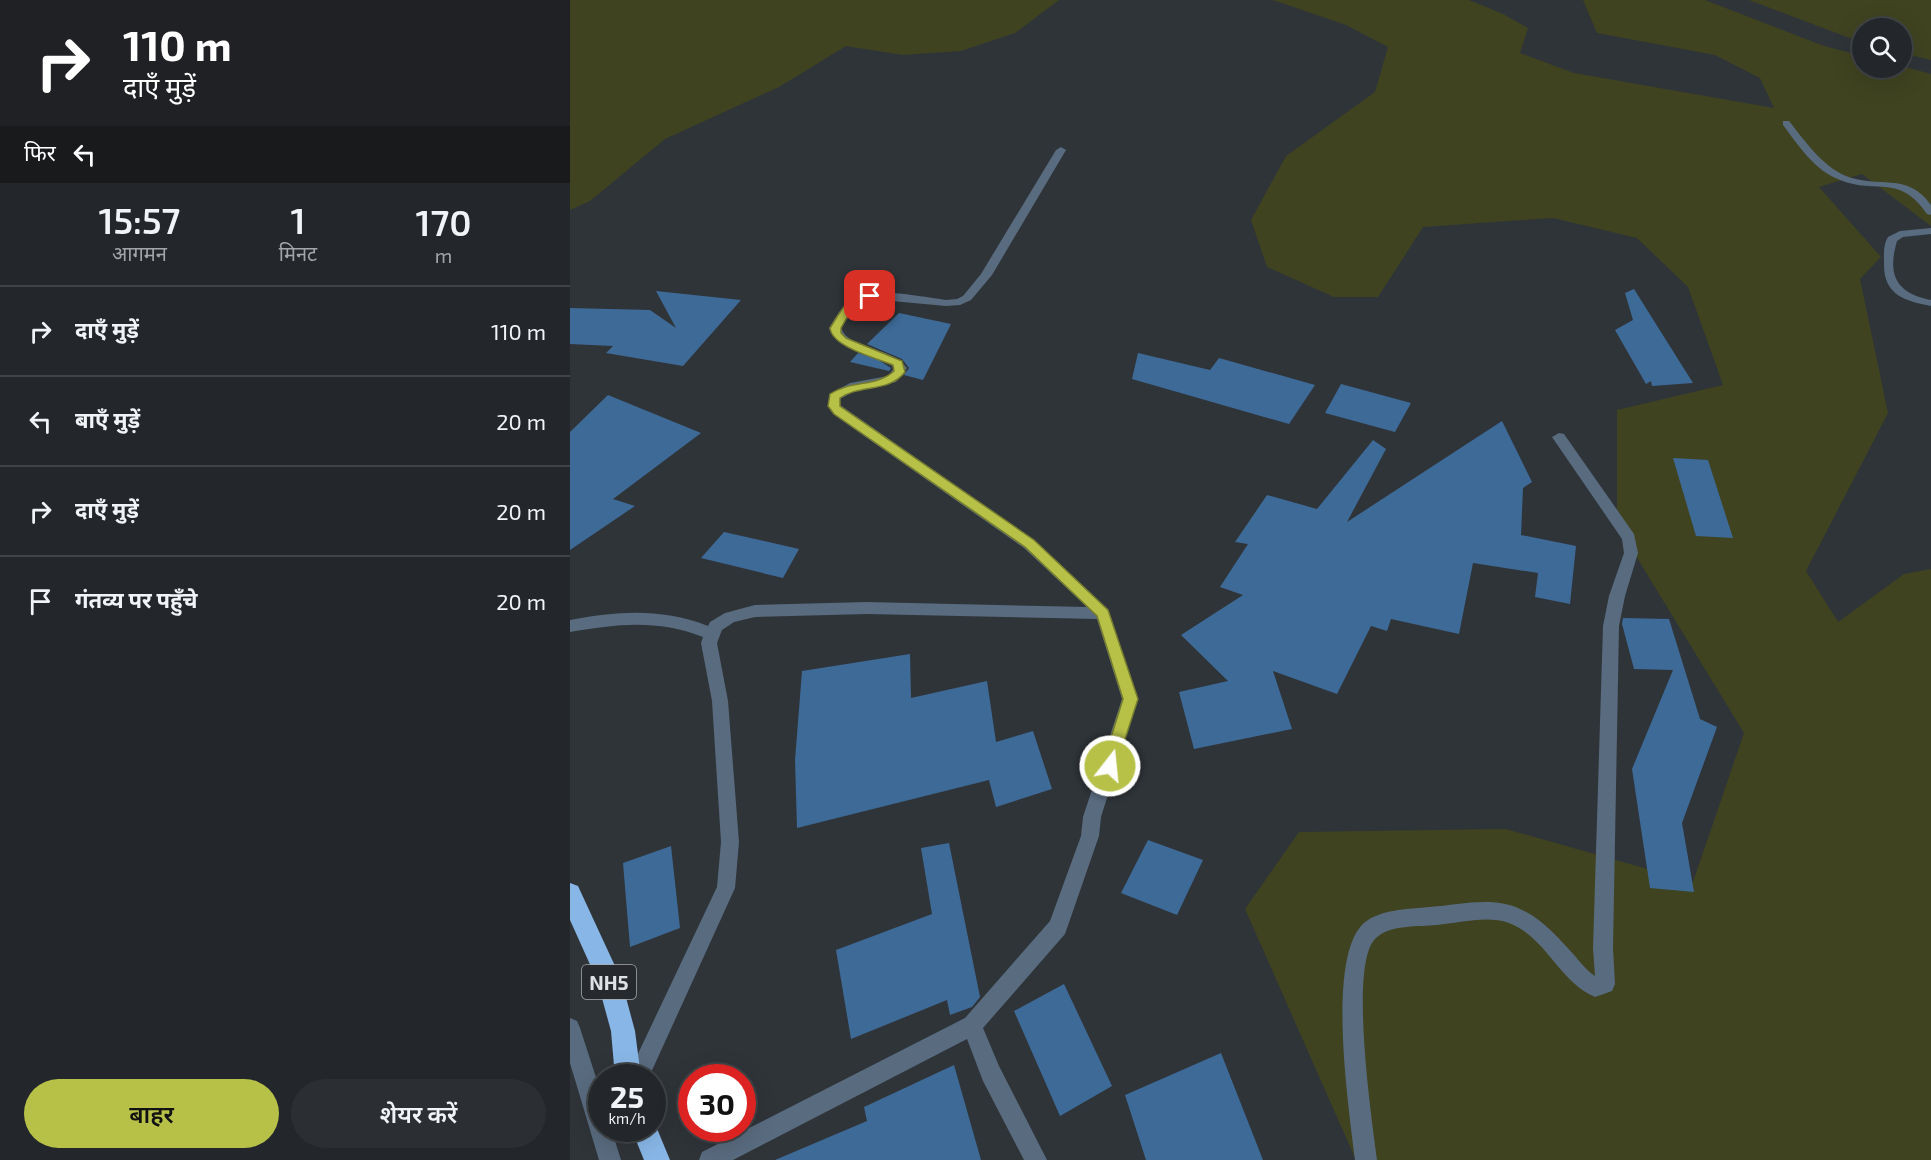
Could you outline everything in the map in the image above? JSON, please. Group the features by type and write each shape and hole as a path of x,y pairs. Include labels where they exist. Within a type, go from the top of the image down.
{"highway":[{"name":"NH5","path":"570,894 609,979 623,1031 627,1064"},
{"path":"650,1142 657,1160"}],"street":[{"path":"1786,123 1834,174 1851,181 1892,183 1910,189 1923,198 1931,212"},
{"path":"710,1160 972,1024 1058,927 1090,836 1092,817 1130,699 1103,614 1029,544 838,411 833,401 834,397 845,389 892,379 901,368 890,358 843,340 836,334 835,328 851,303 859,298 870,296 946,303 960,302 968,298 986,275 1061,150"},
{"path":"1931,231 1900,234 1892,238 1888,275 1890,284 1899,292 1931,303"},
{"path":"1366,1160 1353,1023 1353,988 1356,955 1361,939 1367,932 1396,920 1483,911 1504,913 1530,925 1584,981 1596,987 1605,984 1603,948 1611,626 1630,553 1626,531 1559,437"},
{"path":"644,1064 726,888 730,842 720,700 709,643 716,627 730,617 755,611 867,608 1103,614"},
{"path":"570,626 631,616 652,616 673,619 711,634"},
{"path":"972,1024 991,1073 1036,1160"},
{"path":"570,1028 610,1160"}],"green space":[{"path":"570,0 1059,0 1015,33 961,51 903,55 846,46 779,87 665,139 590,201 570,210"},
{"path":"1273,0 1469,0 1503,14 1528,28 1520,53 1574,73 1774,108 1760,78 1715,55 1597,33 1583,0 1705,0 1824,46 1852,53 1852,78 1912,78 1912,69 1931,74 1931,226 1862,174 1819,187 1881,257 1860,279 1888,413 1806,571 1838,622 1904,574 1931,569 1931,1160 1356,1160 1245,909 1299,832 1506,829 1693,882 1744,733 1617,525 1617,410 1723,385 1688,287 1637,238 1553,218 1423,227 1378,297 1334,297 1267,267 1251,220 1286,156 1375,92 1388,47 1346,25"},
{"path":"1749,0 1931,0 1931,60 1912,55 1912,18 1852,18 1852,39"}],"building":[{"path":"1634,289 1693,383 1652,386 1651,381 1646,384 1615,330 1633,320 1625,293"},
{"path":"656,291 741,300 683,366 606,353 613,346 570,344 570,308 650,310 676,328"},
{"path":"899,313 951,324 923,380 904,375 909,368 902,359 867,344"},
{"path":"858,353 877,359 891,368 889,371 850,362"},
{"path":"1138,353 1210,370 1219,358 1315,385 1289,424 1132,379"},
{"path":"1341,384 1411,403 1395,432 1325,413"},
{"path":"608,395 701,433 613,499 635,506 570,550 570,432"},
{"path":"1502,421 1532,482 1523,488 1521,535 1576,546 1570,604 1535,597 1538,573 1473,563 1459,634 1391,619 1387,631 1371,626 1337,694 1273,671 1292,729 1194,749 1179,692 1228,681 1181,635 1243,595 1220,587 1248,544 1235,542 1267,495 1317,509 1373,440 1386,449 1347,522"},
{"path":"1673,458 1708,460 1733,538 1696,536"},
{"path":"724,532 799,549 783,578 701,558"},
{"path":"1623,618 1669,619 1700,719 1717,727 1682,823 1694,892 1650,888 1632,769 1673,670 1634,669 1622,624"},
{"path":"910,654 911,698 987,681 996,742 1033,731 1052,789 996,807 989,780 797,828 795,760 802,671"},
{"path":"1148,840 1203,860 1177,915 1121,893"},
{"path":"949,843 980,997 972,1007 950,1015 947,1000 851,1039 836,950 932,914 921,848"},
{"path":"671,846 680,928 630,947 623,863"},
{"path":"1064,984 1112,1086 1060,1116 1014,1011"},
{"path":"1221,1053 1263,1160 1146,1160 1125,1095"},
{"path":"954,1065 981,1160 775,1160 867,1121 864,1107"}],"route":[{"path":"870,296 859,298 851,303 835,328 836,334 843,340 890,358 898,363 901,368 900,372 892,379 883,382 845,389 834,397 834,406 1029,544 1103,614 1130,699 1110,766"}]}
